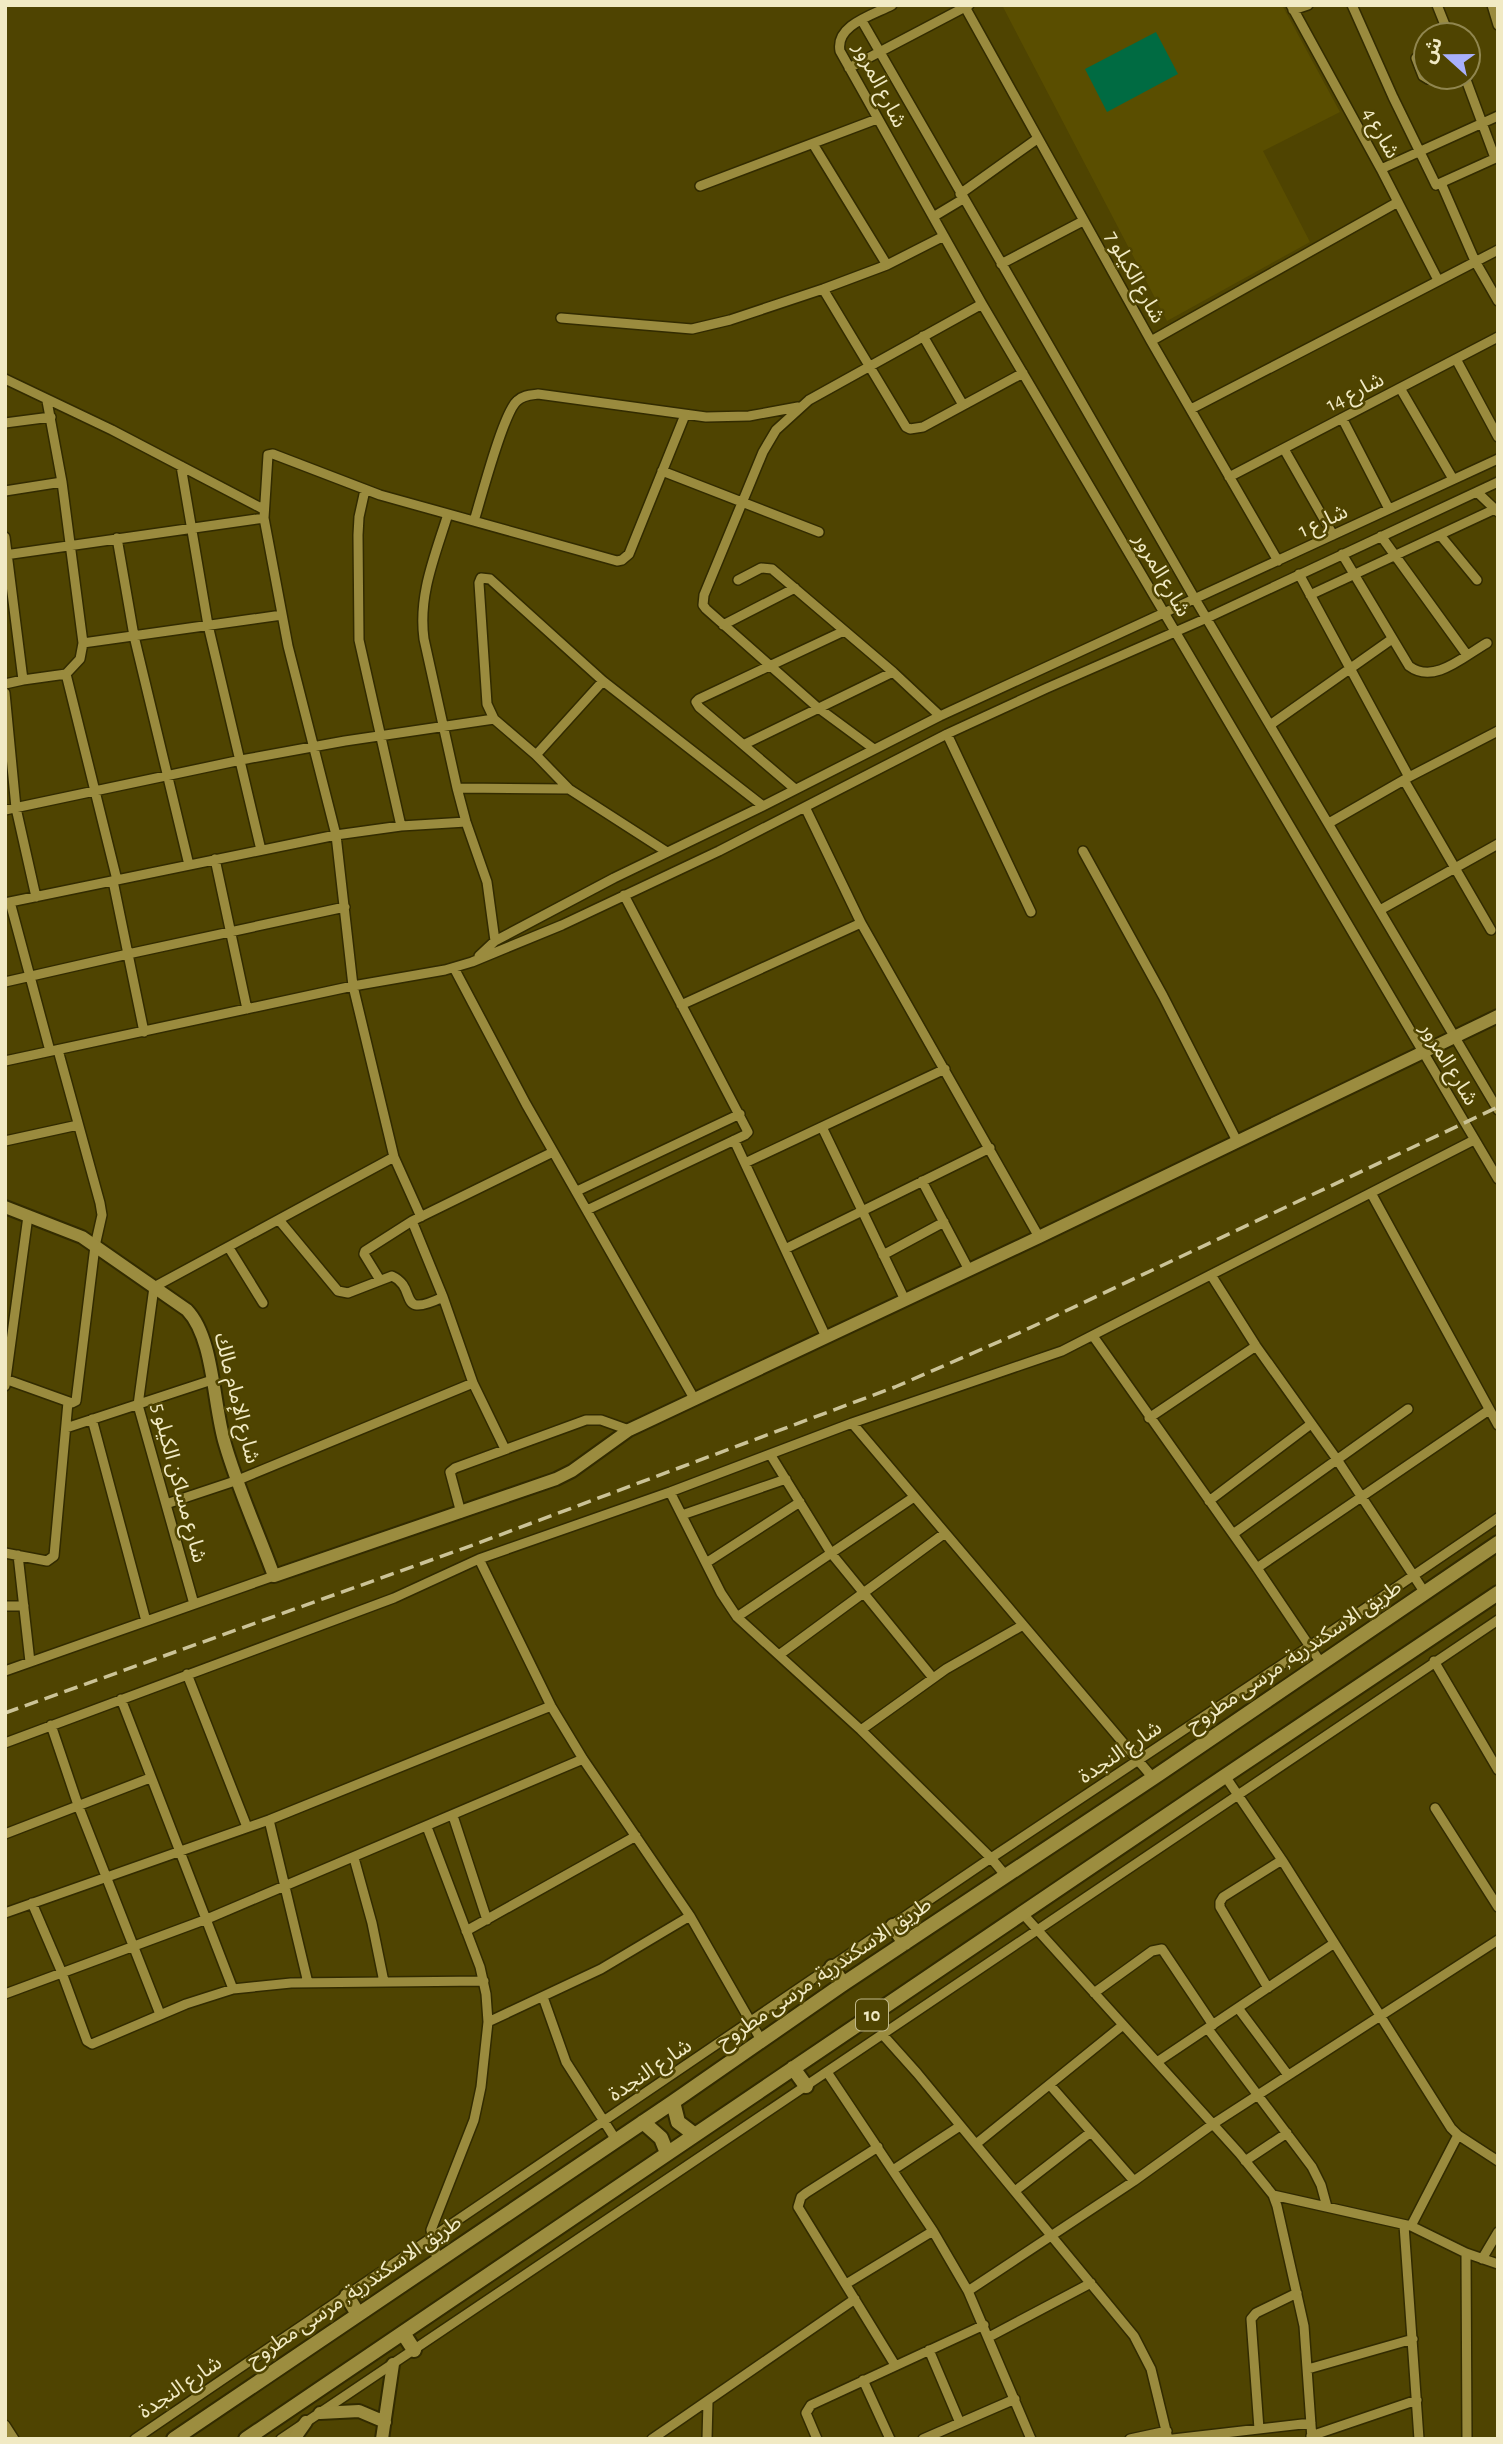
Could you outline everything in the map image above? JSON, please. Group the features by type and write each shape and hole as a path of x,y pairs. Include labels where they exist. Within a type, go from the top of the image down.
{"main road":[{"name":"طريق الاسكندرية, مرسى مطروح","path":"174,2439 1498,1543"},
{"name":"10","path":"246,2439 1498,1593"},
{"path":"892,1926 905,1942"},
{"path":"832,1967 843,1984"},
{"path":"793,2068 806,2086"},
{"path":"673,2102 678,2122 695,2135"},
{"path":"643,2122 661,2138 667,2154"},
{"path":"347,2296 358,2314"},
{"path":"403,2333 414,2350"}],"street":[{"name":"شارع المرور","path":"892,5 847,29 839,38 840,51 982,304 1498,1179"},
{"path":"1292,7 1308,5"},
{"path":"1352,5 1392,97 1436,185 1496,157 1470,91"},
{"path":"1492,5 1498,25"},
{"name":"شارع المرور","path":"967,6 879,52 1195,599 1498,1110"},
{"name":"شارع الكيلو 7","path":"967,6 1037,139 1150,341 1279,561"},
{"name":"شارع 4","path":"1292,7 1438,280"},
{"path":"849,68 879,52 862,21"},
{"path":"1381,169 1498,116"},
{"path":"700,186 877,120"},
{"path":"933,217 1037,139"},
{"path":"813,144 887,265"},
{"path":"1441,183 1475,261 1498,301"},
{"path":"1150,341 1398,202"},
{"path":"1001,264 1083,221"},
{"path":"561,318 692,330 823,289 887,265 944,236"},
{"path":"1191,409 1498,250"},
{"path":"823,289 906,427 910,429 918,430 1023,373"},
{"path":"874,749 817,708 723,625 706,609 703,601 742,501 770,439 800,407 982,304"},
{"path":"923,336 963,405"},
{"name":"شارع 14","path":"1229,477 1498,337"},
{"path":"1456,359 1498,437"},
{"path":"5,379 112,430 264,513"},
{"path":"1399,388 1453,480"},
{"path":"474,521 507,418 517,401 526,396 538,394 706,418 736,417 800,407"},
{"path":"5,684 66,674 80,659 83,643 62,482 47,401"},
{"path":"505,1448 473,1383 394,1157 353,986 336,835 282,615 264,513 267,458 270,454 365,490 622,561 629,554 685,415"},
{"path":"5,423 51,418"},
{"path":"1342,418 1389,509"},
{"path":"1284,449 1333,535"},
{"name":"شارع 1","path":"472,962 495,941 940,716 1498,459"},
{"path":"181,466 208,625 261,850"},
{"path":"662,471 819,532"},
{"path":"5,491 62,482"},
{"name":"شارع 1","path":"5,1061 353,986 454,968 472,962 562,925 719,851 947,734 1207,618 1498,482"},
{"path":"365,490 358,535 359,640 401,826"},
{"path":"1310,595 1496,511 1476,492"},
{"path":"6,554 192,528 264,513"},
{"path":"448,514 424,591 421,616 442,727 457,788 487,883 495,941"},
{"path":"1440,535 1477,580"},
{"path":"1381,536 1467,654"},
{"path":"5,537 23,680"},
{"path":"117,538 134,636 189,865"},
{"path":"1342,554 1409,666 1422,673 1438,672 1487,643"},
{"path":"738,580 766,567 772,569 893,672 940,716"},
{"path":"1299,574 1407,779 1491,930"},
{"path":"667,852 569,789 489,711 479,583 481,578 490,579 603,681 763,806"},
{"path":"723,625 795,588"},
{"path":"83,643 282,615"},
{"path":"795,789 698,707 696,702 845,631"},
{"path":"1270,725 1392,639"},
{"path":"745,744 893,672"},
{"path":"66,674 115,880 144,1032"},
{"path":"536,755 603,681"},
{"path":"5,693 16,808 36,897"},
{"path":"5,810 241,760 495,719"},
{"path":"1329,823 1498,732"},
{"path":"947,734 1031,912"},
{"path":"457,788 569,789"},
{"path":"805,807 861,923 1039,1237"},
{"path":"6,1380 72,1404 76,1401 101,1209 78,1125 8,902 336,835 401,826 466,822"},
{"path":"1380,910 1498,844"},
{"path":"1083,851 1163,996 1237,1141"},
{"path":"215,859 247,1009"},
{"path":"587,1210 748,1132 624,895"},
{"path":"5,982 345,907"},
{"path":"681,1005 861,923"},
{"path":"454,968 553,1152 695,1400"},
{"path":"5,1671 564,1476 629,1430 1039,1237 1498,1016"},
{"path":"745,1163 945,1069"},
{"path":"577,1191 740,1114"},
{"path":"5,1141 78,1125"},
{"path":"822,1127 905,1300"},
{"path":"734,1140 826,1337"},
{"path":"5,1742 394,1598 479,1559 670,1492 852,1423 1062,1351 1474,1140"},
{"path":"785,1248 990,1148"},
{"path":"380,1280 365,1256 365,1251 416,1219 553,1152"},
{"path":"154,1287 394,1157"},
{"path":"922,1181 969,1270"},
{"path":"1371,1193 1498,1425"},
{"name":"شارع الإمام مالك","path":"5,1207 70,1231 95,1246 187,1310 201,1329 220,1426 274,1576"},
{"path":"5,1387 28,1216"},
{"path":"279,1220 338,1291 348,1293 392,1276 397,1278 417,1306 443,1297"},
{"path":"883,1255 944,1222"},
{"path":"229,1248 263,1303"},
{"path":"1211,1276 1425,1593"},
{"name":"شارع مساكن الكيلو 5","path":"154,1287 138,1405 194,1604"},
{"path":"1093,1336 1321,1663"},
{"path":"1149,1418 1256,1346"},
{"path":"66,1428 212,1380"},
{"path":"166,1504 238,1480 473,1383"},
{"path":"5,1553 47,1561 54,1556 68,1402"},
{"path":"1233,1534 1408,1409"},
{"path":"1257,1568 1489,1410"},
{"path":"92,1419 146,1621"},
{"path":"461,1513 450,1479 450,1472 455,1468 505,1448 593,1419 607,1421 629,1430"},
{"path":"852,1423 1153,1778"},
{"path":"1209,1501 1311,1424"},
{"path":"770,1454 831,1553 933,1678"},
{"path":"682,1516 786,1479"},
{"path":"670,1492 721,1593 737,1617 861,1730 1006,1876"},
{"path":"737,1617 914,1497"},
{"path":"706,1563 800,1502"},
{"name":"شارع النجدة","path":"135,2439 991,1858 1498,1518"},
{"path":"779,1655 945,1533"},
{"path":"18,1555 30,1662"},
{"path":"479,1559 551,1706 583,1759 690,1916 761,2040"},
{"path":"5,1606 24,1606"},
{"path":"281,2439 1498,1619"},
{"path":"861,1730 933,1678 1023,1625"},
{"path":"1434,1661 1498,1770"},
{"path":"187,1674 247,1827"},
{"path":"121,1699 233,1989"},
{"path":"5,1913 270,1820 551,1706"},
{"path":"51,1725 78,1805 160,2014"},
{"path":"5,1994 207,1919 583,1759"},
{"path":"1225,1776 1458,2135 1498,2161"},
{"path":"5,1835 150,1778"},
{"path":"1435,1808 1498,1907"},
{"path":"453,1816 487,1920"},
{"path":"270,1820 308,1983"},
{"path":"427,1827 484,1981 488,2022 481,2087 474,2120 433,2220 431,2230 437,2260"},
{"path":"466,1931 636,1836"},
{"path":"354,1858 372,1923 384,1982"},
{"path":"1268,1988 1220,1907 1220,1902 1223,1897 1282,1860"},
{"path":"32,1903 90,2043 96,2043 160,2014 233,1989 308,1983 484,1981"},
{"path":"1023,1914 1213,2124 1273,2195 1304,2326 1311,2437 1417,2400"},
{"path":"488,2022 601,1969 690,1916"},
{"path":"968,2291 1134,2181 1213,2124 1498,1940"},
{"path":"1157,2063 1334,1944"},
{"path":"1094,1993 1152,1951 1162,1949 1210,2027 1317,2175 1327,2207"},
{"path":"543,1997 566,2062 617,2140"},
{"path":"1238,2008 1288,2075"},
{"path":"976,2144 1123,2025"},
{"path":"883,2035 1091,2283 1143,2350 1169,2436"},
{"path":"827,2072 933,2231 968,2291 1031,2439"},
{"path":"1050,2084 1134,2181"},
{"path":"893,2170 960,2126"},
{"path":"1015,2191 1091,2132"},
{"path":"1245,2161 1287,2133"},
{"path":"1419,2439 1407,2226 1458,2135"},
{"path":"878,2147 806,2193 798,2202 802,2213 895,2365"},
{"path":"1273,2195 1407,2226 1466,2253 1498,2264"},
{"path":"846,2284 933,2231"},
{"path":"1482,2259 1498,2232"},
{"path":"1466,2253 1467,2439"},
{"path":"989,2337 1091,2283"},
{"path":"1259,2428 1251,2319 1297,2293"},
{"path":"652,2439 855,2299"},
{"path":"817,2439 806,2413 808,2407 984,2325"},
{"path":"1308,2369 1413,2339"},
{"path":"929,2350 960,2423"},
{"path":"382,2439 393,2364"},
{"path":"863,2380 890,2439"},
{"path":"923,2439 1015,2399"},
{"path":"708,2402 708,2439"},
{"path":"320,2413 359,2412 385,2422"},
{"path":"294,2439 306,2422"},
{"path":"1130,2439 1311,2423"},
{"path":"5,2425 14,2439"}],"shaded area":[{"path":"1282,5 1340,112 1263,151 1310,242 1167,321 1003,7"}],"green space":[{"path":"1156,32 1178,74 1107,112 1085,69"}],"railway":[{"path":"5,1713 473,1545 895,1387 1019,1333 1498,1107"}]}
